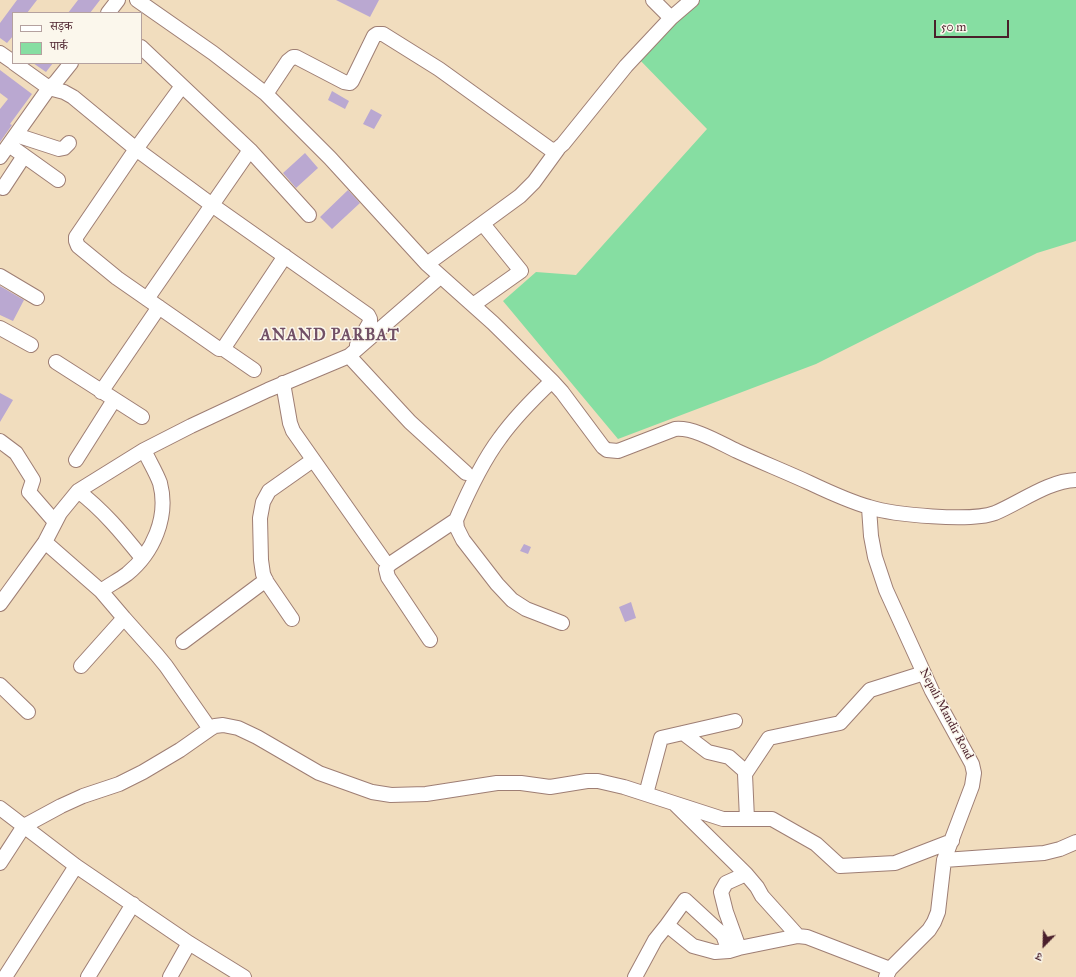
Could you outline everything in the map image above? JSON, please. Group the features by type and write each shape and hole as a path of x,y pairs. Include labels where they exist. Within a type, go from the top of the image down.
{"street":[{"path":"109,12 118,0"},
{"path":"137,0 213,53 266,94 330,158 427,264 499,328 552,381 567,398 603,447 607,450 618,451 675,429 683,428 717,441 869,508 881,511 925,516 979,516 993,514 1060,482 1076,480"},
{"path":"653,0 671,18"},
{"path":"427,264 483,224 529,188 558,149 626,66 671,18 692,0"},
{"path":"266,94 288,61 293,57 296,57 344,82 350,83 374,36 377,34 383,34 439,69 550,149 558,149"},
{"path":"142,48 250,150 308,216"},
{"path":"0,53 12,62"},
{"path":"15,64 49,88 64,92 73,97 136,149 212,206 368,315 370,322 351,355"},
{"path":"0,157 49,88 70,64"},
{"path":"182,86 136,149 76,237 76,241 81,249 117,278 216,347 222,348 254,370"},
{"path":"12,140 62,149 69,143"},
{"path":"12,140 24,156 58,180"},
{"path":"147,299 250,150"},
{"path":"3,188 24,156"},
{"path":"473,305 521,271 483,224"},
{"path":"222,348 225,346 285,256"},
{"path":"0,276 37,298"},
{"path":"0,604 44,542 60,513 78,491 144,450 191,426 283,383 351,355 440,277"},
{"path":"101,392 159,307"},
{"path":"0,328 32,345"},
{"path":"351,355 410,422 466,473"},
{"path":"56,362 142,417"},
{"path":"430,640 388,577 386,569 390,564 456,520 483,463 500,438 525,407 552,381"},
{"path":"283,383 290,423 293,431 382,560"},
{"path":"76,460 114,400"},
{"path":"0,441 16,453 33,480 29,492 55,522"},
{"path":"101,591 126,574 142,558 154,541 162,517 162,494 159,482 144,450"},
{"path":"292,619 263,574 261,560 260,518 263,502 269,491 313,460"},
{"path":"78,491 93,502 115,524 142,558"},
{"name":"Nepali Mandir Road","path":"869,508 871,536 880,576 900,624 972,764 974,773 972,786 944,860 938,912 934,922 929,930 888,973"},
{"path":"456,520 457,528 463,540 509,597 526,609 562,623"},
{"path":"44,542 101,591 166,666 210,729"},
{"path":"183,642 266,580"},
{"path":"81,666 124,618"},
{"path":"747,819 745,774 769,738 840,723 870,690 924,673"},
{"path":"0,685 28,712"},
{"path":"646,794 661,738 735,721"},
{"path":"0,863 24,826 83,796 119,784 143,772 180,750 215,726 223,725 238,728 257,737 319,773 378,793 391,795 426,794 497,783 521,783 550,787 587,781 598,781 624,787 723,819 772,820 816,844 840,866 896,863 952,841"},
{"path":"683,733 708,752 729,757 746,772"},
{"path":"673,803 746,874 757,887 762,896 798,936"},
{"path":"0,808 76,866 189,943 244,977"},
{"path":"944,860 1044,853 1060,849 1076,842"},
{"path":"5,977 76,866"},
{"path":"734,949 721,892 726,883 746,874"},
{"path":"635,977 655,940 685,900 723,935 734,949"},
{"path":"88,977 133,904"},
{"path":"667,925 693,946 715,952 798,936 807,937 828,944 888,973"},
{"path":"170,977 189,943"}],"green space":[{"path":"695,0 1076,0 1076,241 1037,253 816,364 618,439 503,301 536,272 576,275 707,129 636,56"}],"building":[{"path":"17,0 37,0 28,12 12,12 12,37 7,43 0,38 0,23"},
{"path":"78,0 100,0 91,12 69,12"},
{"path":"336,0 379,0 370,17"},
{"path":"34,64 52,64 46,72"},
{"path":"0,70 32,94 10,124 12,125 0,142 0,109 8,99 0,93"},
{"path":"332,91 349,101 345,109 328,100"},
{"path":"371,109 382,115 374,129 363,124"},
{"path":"305,153 318,168 296,188 283,173"},
{"path":"348,190 360,203 332,229 320,217"},
{"path":"0,286 24,300 13,321 0,315"},
{"path":"0,393 13,400 0,422"},
{"path":"524,544 531,547 528,554 520,551"},
{"path":"631,602 636,618 625,622 619,607"}],"district":[{"name":"ANAND PARBAT","path":"330,336"}]}
